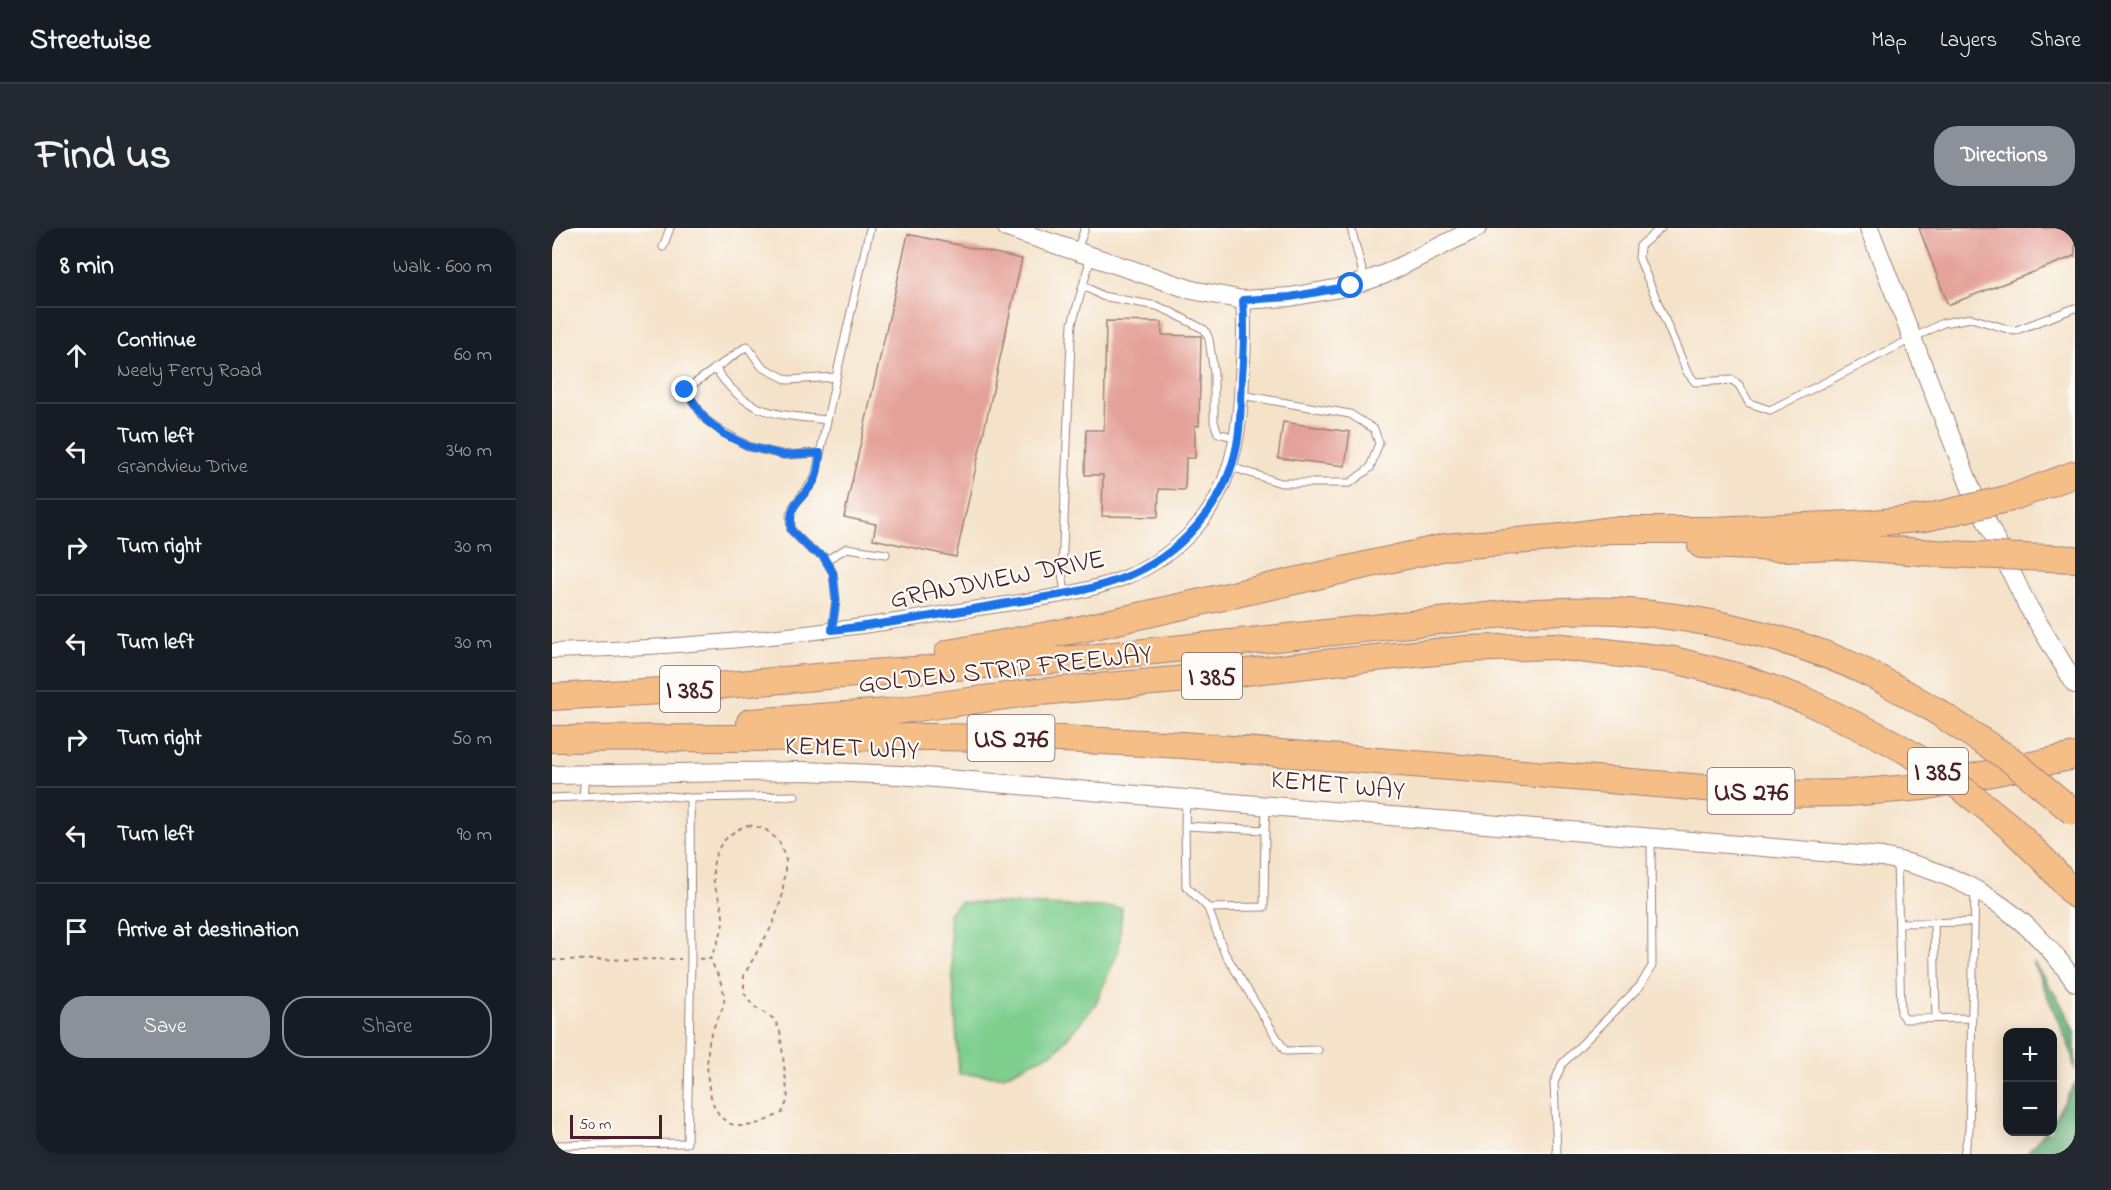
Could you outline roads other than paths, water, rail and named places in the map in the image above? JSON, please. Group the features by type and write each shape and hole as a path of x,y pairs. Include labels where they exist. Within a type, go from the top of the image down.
{"highway":[{"path":"827,676 1081,629 1446,548 1610,530 1701,530 1873,523 1926,518 2011,498 2075,474"},
{"path":"1446,548 1660,544 1784,548 1841,546 2062,559"},
{"name":"GOLDEN STRIP FREEWAY","path":"552,697 661,691 827,676 1087,658 1515,613 1616,611 1711,624 1799,646 1872,675 1936,711 2011,760 2074,813"},
{"name":"GOLDEN STRIP FREEWAY","path":"552,737 888,712 1028,693 1176,680 1334,662 1466,649 1554,646 1674,660 1737,676 1804,700 1915,756 1969,793 2010,826 2075,895"},
{"name":"US 276","path":"552,737 932,736 1061,739 1183,745 1777,794 1848,793 1923,787 2031,763 2075,756"},
{"path":"2031,763 2075,747"}],"street":[{"path":"1007,228 1192,290 1243,300 1311,294 1351,286 1411,262 1478,228"},
{"path":"1869,228 1972,492 2026,603 2075,684"},
{"name":"GRANDVIEW DRIVE","path":"552,651 672,646 832,630 1065,593 1124,578 1178,545 1203,519 1218,496 1231,467 1238,438 1242,395 1245,329 1243,300"},
{"name":"KEMET WAY","path":"552,775 846,772 1847,853 1897,860 1942,873 1975,889 2022,920 2061,961 2075,982"}],"lane":[{"path":"663,247 670,228"},
{"path":"832,630 836,600 833,573 823,556 811,550 796,537 791,530 790,515 793,507 814,482 870,228"},
{"path":"1065,593 1062,573 1071,339 1083,285 1085,228"},
{"path":"1351,228 1365,281"},
{"path":"1661,228 1640,246 1639,258 1687,372 1695,382 1732,380 1737,382 1749,403 1770,410 1943,322 1971,318 2014,331 2075,308"},
{"path":"1083,285 1102,296 1157,306 1205,330 1209,339 1214,374 1214,423 1218,434 1238,438"},
{"path":"820,453 784,455 750,447 724,434 706,420 685,390 747,346 762,367 788,380 836,377"},
{"path":"716,368 724,382 739,397 760,410 827,420"},
{"path":"1231,467 1281,483 1350,483 1370,468 1379,443 1374,429 1350,414 1242,395"},
{"path":"826,560 847,548 886,555"},
{"path":"583,797 585,774"},
{"path":"552,798 647,794 690,798 795,796"},
{"path":"552,1145 687,1143 691,959 690,798"},
{"path":"1186,799 1186,886 1208,908 1224,952 1286,1051 1318,1050"},
{"path":"1208,908 1264,907 1266,805"},
{"path":"1185,826 1265,830"},
{"path":"1557,1154 1554,1083 1562,1064 1640,986 1652,966 1651,837"},
{"path":"1897,860 1901,1014 1905,1019 1970,1018"},
{"path":"1964,1154 1969,1130 1975,889"},
{"path":"1934,922 1936,1018"},
{"path":"1899,923 1973,922"}]}
